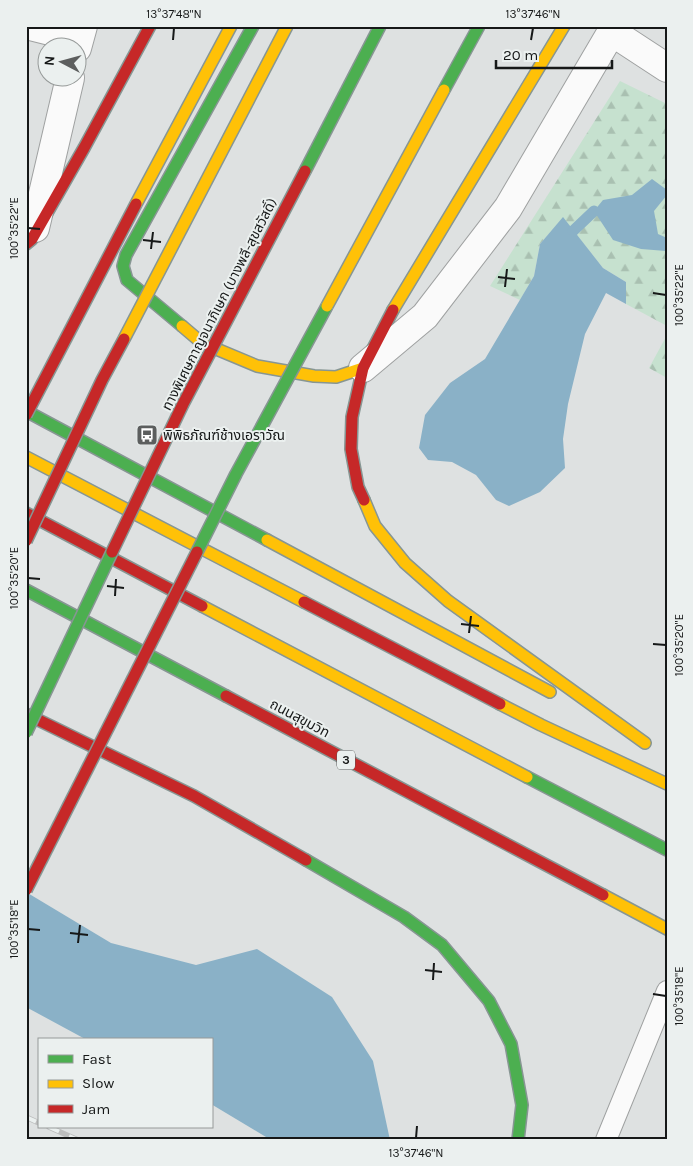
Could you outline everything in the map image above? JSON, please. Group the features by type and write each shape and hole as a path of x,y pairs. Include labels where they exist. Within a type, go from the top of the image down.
{"highway":[{"path":"29,242 84,148 150,26"},
{"path":"26,415 231,26"},
{"path":"253,26 126,255 123,266 127,280 202,343 257,366 314,376 336,377 363,368"},
{"path":"26,541 102,380 287,26"},
{"name":"ทางพิเศษกาญจนาภิเษก (บางพลี-สุขสวัสดิ์)","path":"26,734 183,404 380,26"},
{"path":"26,890 236,474 479,26"},
{"path":"26,411 649,745 448,601 405,563 375,526 358,487 351,449 352,416 363,368 399,299 564,26"},
{"path":"26,456 541,725 667,784"},
{"path":"26,513 667,850"},
{"name":"ถนนสุขุมวิท","path":"26,590 667,929"},
{"path":"26,714 194,796 404,917 442,945 489,1001 511,1044 522,1104 518,1140"}],"street":[{"path":"363,368 424,316 508,208 614,29 667,68"},
{"path":"29,242 68,88"}],"lane":[{"path":"26,29 74,38"},
{"path":"606,1140 667,991"}],"green space":[{"path":"620,81 667,104 667,326 626,304 626,282 603,268 563,218 540,244 534,276 520,300 490,286"},
{"path":"667,335 667,378 649,368"}],"water":[{"path":"652,179 667,190 667,195 654,211 658,234 667,238 666,251 641,249 613,240 594,211 603,200 632,195"},
{"path":"563,217 603,268 626,282 626,304 606,293 585,334 568,404 563,439 565,468 540,492 509,506 496,500 476,475 452,462 428,460 419,448 425,415 450,383 485,359 534,276 540,244"},
{"path":"26,892 111,943 196,965 257,949 332,997 373,1061 390,1140 271,1140 212,1105 212,1038 83,1038 26,1007"}],"waterway":[{"path":"573,231 594,211"}],"railway":[{"path":"26,1117 38,1123"},
{"path":"51,1128 78,1140"}],"traffic: fast":[{"path":"182,326 127,280 123,266 126,255 253,26"},
{"path":"305,171 380,26"},
{"path":"444,90 479,26"},
{"path":"197,552 236,474 327,306"},
{"path":"26,411 267,540"},
{"path":"26,733 112,552"},
{"path":"26,590 226,696"},
{"path":"527,777 667,850"},
{"path":"306,860 404,917 442,945 489,1001 511,1044 522,1105 518,1140"}],"traffic: slow":[{"path":"136,204 231,26"},
{"path":"124,339 287,26"},
{"path":"393,310 564,26"},
{"path":"327,306 444,90"},
{"path":"182,326 202,343 257,366 314,376 336,377 363,368"},
{"path":"26,457 304,602"},
{"path":"364,500 375,526 405,563 448,601 645,743"},
{"path":"267,540 550,692"},
{"path":"202,606 527,777"},
{"path":"500,704 667,784"},
{"path":"603,895 667,929"}],"traffic: jam":[{"path":"26,244 32,239 84,148 150,26"},
{"path":"112,552 183,404 305,171"},
{"path":"26,415 136,204"},
{"path":"364,500 358,487 351,449 352,417 363,368 393,310"},
{"path":"26,541 102,380 124,339"},
{"path":"26,513 202,606"},
{"path":"26,890 197,552"},
{"path":"304,602 500,704"},
{"path":"226,696 603,895"},
{"path":"26,714 194,796 306,860"}],"place":[{"name":"พิพิธภัณฑ์ช้างเอราวัณ","path":"147,435"}]}
